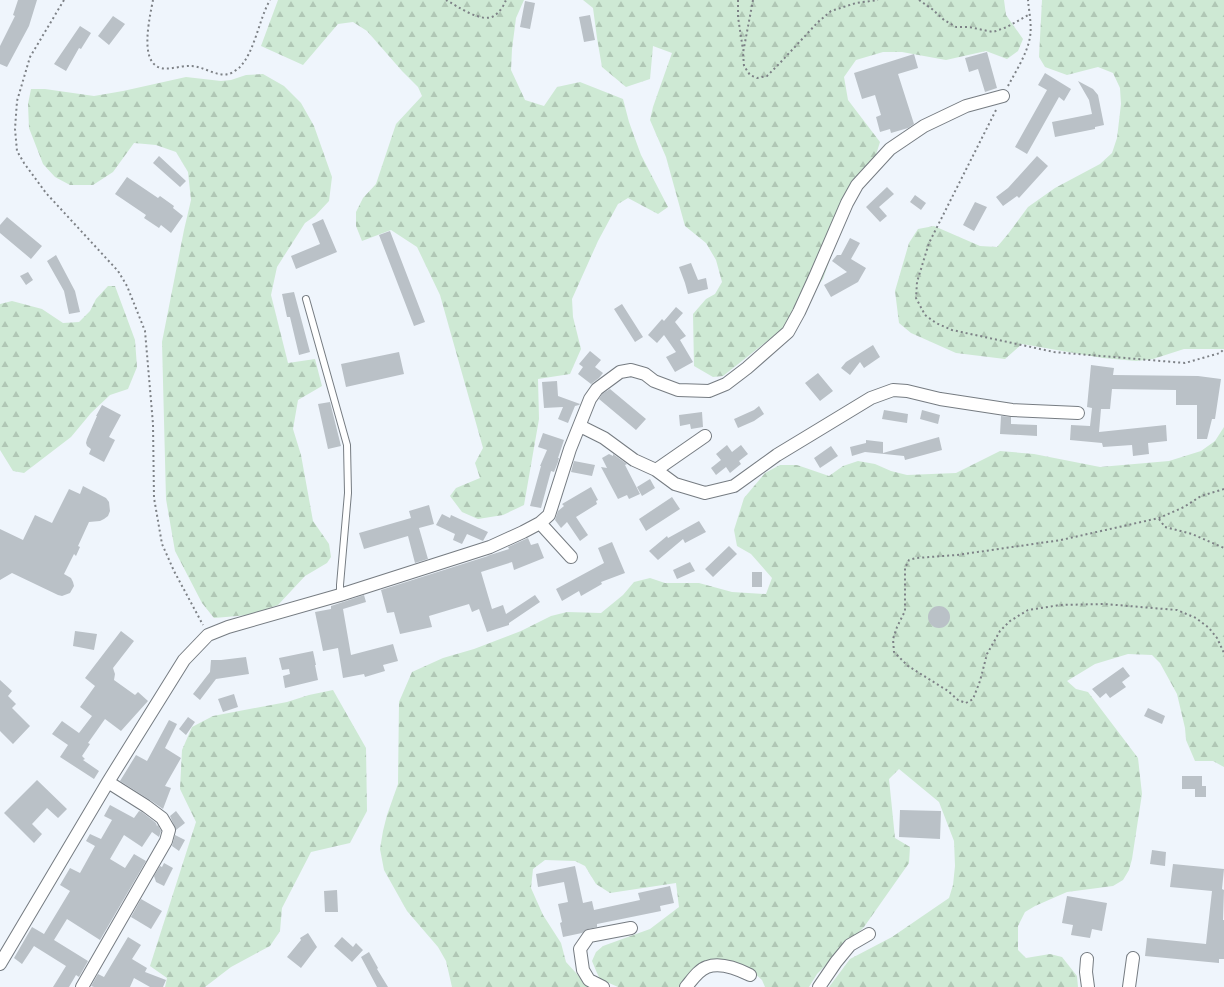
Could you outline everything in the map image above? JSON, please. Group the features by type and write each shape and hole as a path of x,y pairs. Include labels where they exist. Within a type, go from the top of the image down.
{"street":[{"path":"0,964 108,782 184,660 208,635 228,627 340,595 490,547 540,523 549,515 570,449 590,399 597,389 620,372 631,370 645,374 654,381 678,390 709,391 726,384 747,368 788,332 806,298 847,203 857,185 890,149 924,126 966,106 1003,96"},
{"path":"580,426 604,438 634,460 656,470 675,484 705,493 734,486 777,455 870,398 893,390 907,391 940,399 1012,410 1078,413"},
{"path":"656,470 705,436"},
{"path":"540,523 571,557"},
{"path":"82,987 166,841 169,830 162,818 108,782"},
{"path":"603,987 589,980 583,970 580,949 590,936 631,928"},
{"path":"819,987 850,945 869,934"},
{"path":"1129,987 1133,958"},
{"path":"1087,959 1086,972 1088,987"},
{"path":"686,987 706,967 726,966 738,969 750,975"}],"lane":[{"path":"306,299 347,445 348,494 340,595"}],"path":[{"path":"64,0 30,57 17,101 15,129 17,151 46,193 118,271 127,286 145,331 152,424 154,498 162,544 174,571 208,635"},
{"path":"153,0 147,39 148,56 154,64 168,69 183,65 194,66 219,74 230,74 240,67 249,53 270,0"},
{"path":"446,0 466,12 487,19 494,16 504,6 506,0"},
{"path":"738,0 738,17 744,66 750,75 757,78 767,76 818,22 831,11 856,3 878,0"},
{"path":"743,53 753,0"},
{"path":"919,0 944,20 956,27 969,27 993,32 1007,27 1030,14"},
{"path":"1028,0 1030,14 1030,38 1025,53 929,243 917,282 916,298 925,315 936,323 952,330 1054,352 1185,363 1220,353 1224,350"},
{"path":"1224,489 1200,496 1184,507 1159,518 1061,540 957,555 916,558 909,560 905,568 905,610 893,639 894,652 908,666 948,691 958,700 966,703 973,699 980,681 987,654 1000,631 1010,621 1028,610 1060,605 1104,604 1176,610 1196,618 1209,628 1217,638 1224,653"},
{"path":"1159,518 1165,527 1192,534 1224,548"}],"green space":[{"path":"278,0 524,0 516,18 511,70 525,100 544,106 557,87 580,82 623,99 629,122 641,155 668,207 658,214 628,198 618,204 598,241 572,299 573,317 581,349 570,374 538,379 539,419 524,505 503,515 478,519 462,512 450,496 456,488 480,478 475,463 483,448 440,295 417,247 391,230 362,241 356,226 356,212 363,198 376,184 396,124 422,96 418,87 367,31 353,22 338,24 303,65 261,46"},
{"path":"583,0 1004,0 1006,15 1023,39 1018,51 1007,59 986,51 946,60 902,52 883,52 856,60 844,77 848,100 880,142 875,158 857,181 823,279 785,327 723,376 713,377 694,366 693,314 706,299 715,294 722,282 716,260 706,243 685,226 666,157 650,120 653,107 672,53 653,46 650,79 626,87 602,67 593,8"},
{"path":"1042,0 1224,0 1224,349 1184,349 1153,359 1136,361 1103,358 1022,344 1005,359 956,353 911,333 899,323 895,291 909,243 918,229 934,226 980,246 997,247 1028,207 1055,188 1100,164 1112,153 1117,138 1121,104 1120,88 1113,73 1098,67 1067,75 1045,67 1039,57"},
{"path":"263,74 284,86 301,103 314,126 332,177 329,201 315,216 305,223 277,267 271,295 288,363 315,359 322,386 298,400 293,429 301,455 313,521 329,544 331,557 327,563 305,576 278,605 249,615 214,618 202,603 175,551 166,499 162,342 191,200 188,172 176,152 156,145 134,143 113,172 93,185 70,185 55,177 43,164 29,128 28,104 31,89 45,89 94,96 186,77 221,81 231,80 246,75"},
{"path":"108,286 115,286 135,340 137,367 128,389 110,395 91,413 71,437 24,473 13,471 0,450 0,304 12,301 42,309 63,323 79,322 90,311 96,299"},
{"path":"1224,427 1224,767 1213,761 1195,761 1186,740 1185,728 1177,694 1160,663 1152,655 1128,654 1095,664 1067,681 1076,689 1088,692 1138,758 1142,794 1132,859 1129,870 1123,880 1113,886 1067,892 1035,906 1025,912 1018,926 1018,950 1026,958 1050,954 1062,957 1077,976 1078,987 829,987 850,959 892,937 949,898 953,885 955,866 954,841 939,802 899,769 889,779 895,838 910,847 909,863 864,927 817,974 809,987 765,987 762,980 750,969 692,972 680,987 618,987 600,979 592,961 596,952 603,946 650,929 679,907 676,883 610,893 596,884 585,866 575,861 545,860 533,869 531,888 543,915 561,943 566,962 587,985 592,987 452,987 446,961 438,947 407,911 384,870 380,849 387,815 398,784 399,702 412,672 443,658 474,649 521,631 551,616 567,612 601,613 623,595 634,582 650,578 665,583 699,583 732,592 766,594 772,578 751,554 737,546 734,530 744,498 765,473 780,465 797,465 829,476 843,466 858,461 875,464 891,471 907,475 956,473 1000,451 1034,454 1100,467 1169,461 1201,451 1215,441"},
{"path":"333,690 366,748 367,811 350,843 311,852 282,908 280,931 270,946 231,967 205,987 165,987 167,978 150,966 196,822 180,789 182,750 192,727 213,716 287,702 309,695"}],"building":[{"path":"18,0 37,0 29,26 7,67 0,64 0,46 15,16 13,15"},
{"path":"525,1 535,3 530,29 520,27"},
{"path":"590,15 595,40 584,42 579,17"},
{"path":"113,16 125,24 109,45 98,36"},
{"path":"80,26 91,33 81,49 79,48 66,71 54,64"},
{"path":"987,52 997,88 985,92 978,69 969,72 965,58"},
{"path":"914,54 918,68 898,74 914,124 908,128 891,133 890,129 880,132 876,117 881,115 875,95 862,99 854,73"},
{"path":"1045,73 1071,89 1064,101 1059,97 1027,154 1015,147 1047,90 1038,85"},
{"path":"1078,81 1093,89 1098,95 1104,125 1095,127 1095,129 1055,137 1052,122 1092,114 1089,100"},
{"path":"159,156 186,181 180,187 153,163"},
{"path":"1037,156 1048,166 1019,198 1017,196 1003,206 996,197 1008,188"},
{"path":"127,177 158,198 160,196 174,206 173,208 183,216 171,233 161,225 159,228 144,218 146,215 115,194"},
{"path":"887,187 894,194 879,207 887,216 880,222 866,207"},
{"path":"915,195 926,203 921,210 910,202"},
{"path":"975,202 987,207 974,231 963,225"},
{"path":"7,217 42,246 31,259 0,233 0,225"},
{"path":"323,219 337,252 296,269 291,256 320,244 312,224"},
{"path":"390,231 425,322 414,326 379,235"},
{"path":"850,238 860,243 851,259 866,268 858,282 831,297 824,285 847,272 832,261 837,255 841,255"},
{"path":"56,255 75,291 80,312 69,314 64,291 47,261"},
{"path":"691,263 698,280 706,278 708,289 688,294 679,267"},
{"path":"28,272 33,280 26,285 20,276"},
{"path":"294,292 310,352 299,355 290,317 287,317 282,294"},
{"path":"622,304 643,337 635,342 614,309"},
{"path":"676,307 683,313 675,322 686,336 680,340 693,362 675,372 666,357 676,352 664,335 657,343 648,335 662,319 664,321"},
{"path":"873,345 880,357 864,368 860,362 850,375 841,368 846,362"},
{"path":"590,351 601,360 595,367 603,373 591,384 578,374 583,367 579,364"},
{"path":"399,352 404,374 346,387 341,364"},
{"path":"1091,365 1114,368 1113,375 1198,376 1221,379 1215,419 1212,419 1207,439 1197,439 1197,405 1176,405 1176,390 1112,389 1110,409 1101,409 1099,432 1166,425 1167,441 1148,443 1149,454 1133,456 1132,445 1103,447 1102,443 1070,440 1071,425 1090,426 1092,408 1087,407"},
{"path":"818,373 833,391 820,401 805,383"},
{"path":"557,381 558,396 580,404 575,406 568,423 558,419 563,407 544,408 542,382"},
{"path":"610,389 646,419 636,430 599,399 602,394"},
{"path":"330,402 341,446 328,449 318,404"},
{"path":"102,405 121,415 109,437 115,440 104,462 89,454 91,449 86,443 96,416"},
{"path":"759,406 764,414 754,421 738,428 734,419 754,410"},
{"path":"884,410 908,414 907,423 882,419"},
{"path":"922,410 940,415 938,424 920,419"},
{"path":"702,412 703,427 691,429 690,424 680,426 679,415"},
{"path":"1001,416 1011,417 1011,424 1037,425 1037,436 1000,434"},
{"path":"543,433 564,440 554,472 551,471 541,508 530,506 540,466 547,450 538,447"},
{"path":"939,437 942,450 905,460 904,456 865,452 852,456 850,447 866,443 866,440 883,442 883,453"},
{"path":"727,445 732,452 741,445 748,454 739,461 741,464 730,473 726,467 716,475 711,468 721,460 716,454"},
{"path":"831,446 838,456 820,468 814,458"},
{"path":"609,454 613,456 613,454 627,464 625,465 640,494 629,499 627,495 618,499 601,467 607,468 602,458"},
{"path":"574,461 595,465 592,476 571,472"},
{"path":"650,479 655,488 642,496 637,487"},
{"path":"83,486 106,498 109,502 110,511 108,516 104,519 89,522 78,546 80,547 76,556 74,554 64,574 71,578 73,582 74,586 70,593 62,596 58,595 12,573 0,580 0,529 23,540 35,515 52,523 69,489 80,494"},
{"path":"591,487 598,500 596,501 597,504 576,517 588,535 580,541 567,522 561,528 555,520 558,511 564,506 562,504"},
{"path":"672,497 680,509 646,531 639,519"},
{"path":"429,505 434,524 419,528 428,559 415,563 408,536 364,549 359,533 411,518 409,511"},
{"path":"442,514 450,518 451,515 488,532 483,541 467,534 462,544 453,540 455,534 436,525"},
{"path":"699,521 706,532 685,543 683,539 658,560 649,551 667,536 668,538"},
{"path":"528,538 531,545 538,543 544,558 514,570 512,562 481,572 492,609 503,605 506,614 535,595 540,602 509,623 509,625 487,632 479,609 472,612 469,604 429,616 432,627 400,634 394,612 387,613 381,590 509,549 508,547"},
{"path":"612,542 625,573 601,582 602,584 581,596 579,591 562,601 556,589 604,563 598,548"},
{"path":"729,546 737,554 713,577 705,569"},
{"path":"690,562 695,571 677,579 673,570"},
{"path":"752,572 762,572 762,587 752,587"},
{"path":"364,595 366,602 343,609 351,655 393,644 398,661 383,665 385,671 365,677 364,674 343,678 338,648 323,651 315,612 331,609 331,606"},
{"path":"939,606 947,609 950,617 947,625 939,628 931,625 928,617 931,609"},
{"path":"75,631 97,634 94,650 73,646"},
{"path":"121,631 134,641 113,668 115,674 114,680 135,695 138,692 148,701 121,731 105,719 88,743 90,744 82,756 85,759 83,760 99,771 94,779 60,757 68,745 52,734 62,721 79,733 92,716 80,707 95,686 85,678"},
{"path":"313,651 318,680 285,688 283,676 290,674 289,669 282,670 279,658"},
{"path":"246,657 249,674 216,679 200,700 193,694 210,672 211,660"},
{"path":"1123,667 1130,676 1122,682 1126,687 1110,698 1106,693 1100,698 1092,689"},
{"path":"0,680 12,691 8,696 16,704 12,708 30,726 13,744 0,731"},
{"path":"234,694 238,707 223,712 218,699"},
{"path":"1148,708 1165,716 1162,724 1144,716"},
{"path":"188,717 195,722 186,735 179,729"},
{"path":"169,720 177,724 165,748 181,758 165,786 171,788 163,809 120,781 136,755 147,761"},
{"path":"1182,776 1202,776 1202,786 1206,786 1206,797 1195,797 1195,789 1182,789"},
{"path":"37,780 67,809 58,818 47,808 32,824 42,834 34,843 4,813"},
{"path":"110,805 134,818 139,811 142,812 156,823 157,826 158,825 161,831 159,837 152,832 142,847 124,835 110,859 125,868 134,854 146,861 100,940 67,919 54,940 88,961 79,977 76,975 69,987 53,987 66,966 34,946 22,964 14,958 32,927 44,934 70,891 60,885 70,868 80,873 95,846 86,841 90,834 101,839 112,820 104,816"},
{"path":"900,810 941,811 940,839 899,837"},
{"path":"176,811 185,823 176,830 170,816"},
{"path":"175,835 185,840 179,851 172,846"},
{"path":"1152,850 1166,852 1165,866 1150,864"},
{"path":"164,863 173,868 164,886 156,882 154,876 160,866 162,867"},
{"path":"1173,864 1224,869 1222,889 1224,890 1224,959 1219,959 1219,963 1145,956 1147,938 1206,944 1212,891 1170,887"},
{"path":"575,866 583,903 592,901 594,910 640,900 638,893 670,886 674,903 660,906 661,911 597,924 597,927 588,929 582,933 563,937 560,923 562,922 558,904 568,902 564,882 538,887 536,874"},
{"path":"337,890 338,912 325,912 324,891"},
{"path":"1067,896 1107,903 1102,931 1092,929 1090,938 1071,935 1073,925 1062,923"},
{"path":"141,899 162,911 151,929 131,917"},
{"path":"308,933 317,947 301,968 287,957 301,940 300,938"},
{"path":"128,937 141,945 132,959 147,968 145,972 166,980 163,987 150,987 134,978 130,987 91,986 98,974 104,977"},
{"path":"342,937 353,947 356,943 363,950 352,962 334,946"},
{"path":"369,952 388,987 377,987 361,957"}]}
